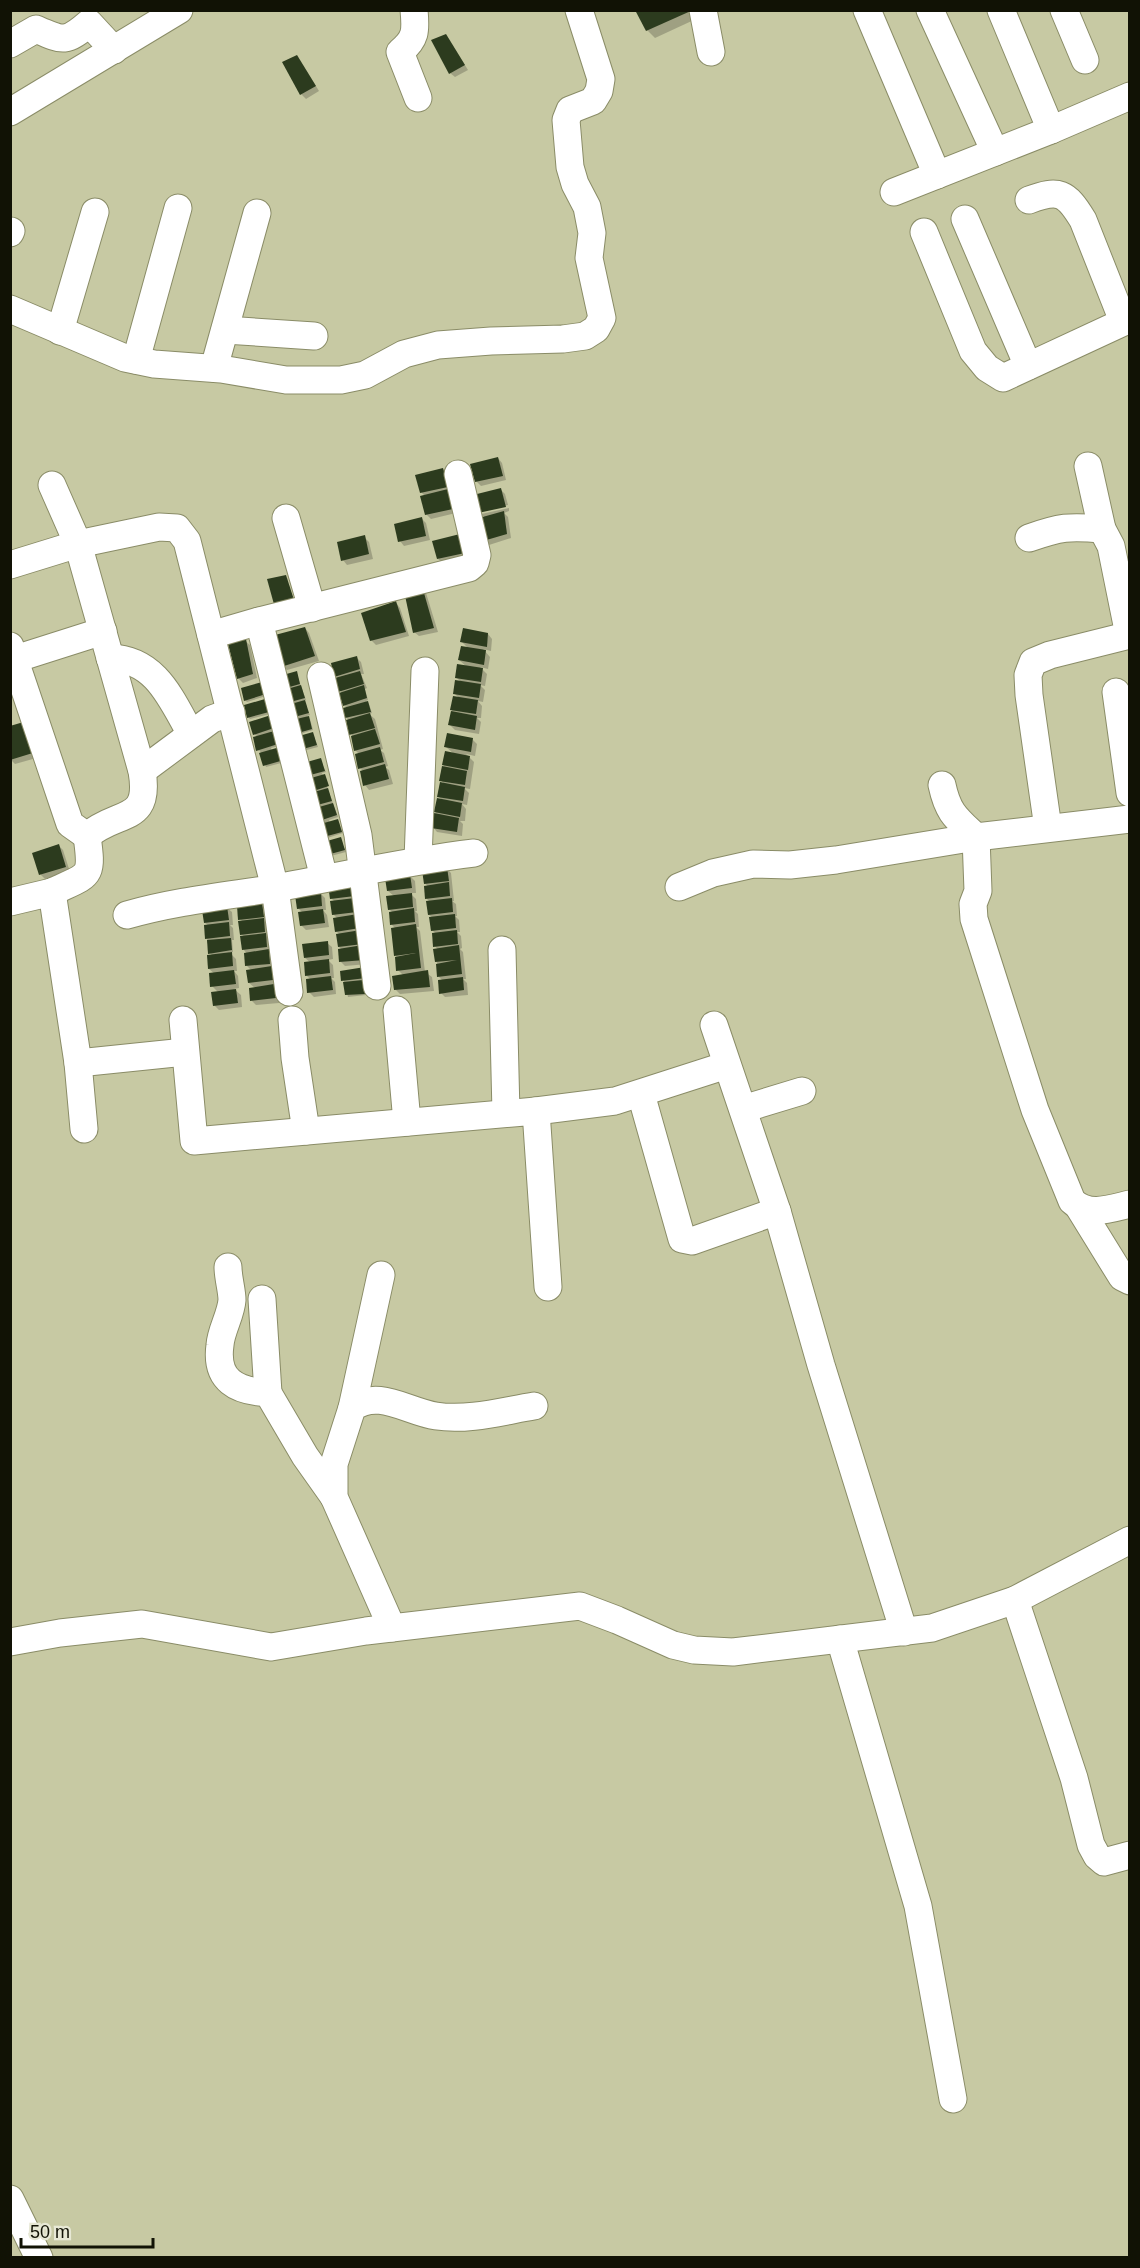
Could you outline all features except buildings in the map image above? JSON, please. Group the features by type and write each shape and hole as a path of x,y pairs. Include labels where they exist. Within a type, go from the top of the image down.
{"street":[{"path":"11,109 114,50 143,22 179,10"},
{"path":"414,10 415,27 412,43 400,52 418,98"},
{"path":"10,309 125,358 154,364 214,368 286,380 341,380 366,375 404,354 438,345 585,336 596,329 602,318 589,258 592,233 586,207 575,184 570,166 566,120 570,111 593,101 599,92 601,79 579,10"},
{"path":"703,10 711,52"},
{"path":"867,10 937,175"},
{"path":"930,10 995,152"},
{"path":"1001,10 1051,130"},
{"path":"1064,10 1085,60"},
{"path":"10,44 36,29 59,39 74,36 89,23 114,50"},
{"path":"894,192 1130,96"},
{"path":"924,232 973,351 987,368 1003,378 1126,320 1083,220 1074,205 1064,197 1049,193 1029,200"},
{"path":"136,360 178,208"},
{"path":"60,332 95,212"},
{"path":"214,368 257,213"},
{"path":"964,219 1028,366"},
{"path":"225,330 314,336"},
{"path":"1048,828 1029,695 1028,675 1033,662 1050,655 1129,635 1111,546 1102,529 1088,466"},
{"path":"211,635 470,568 475,563 477,555 458,474"},
{"path":"52,485 78,544 142,771 145,794 138,808 100,825 87,836"},
{"path":"286,518 312,608"},
{"path":"10,565 78,544 159,527 177,528 187,541 275,888 289,992"},
{"path":"1029,538 1056,528 1102,529"},
{"path":"260,621 324,878"},
{"path":"87,836 68,822 13,652 103,631"},
{"path":"110,658 130,660 153,674 191,734"},
{"path":"418,860 425,672"},
{"path":"321,676 358,836 377,986"},
{"path":"1116,692 1130,793"},
{"path":"142,771 212,719 231,712"},
{"path":"942,784 952,814 976,837 978,891 973,904 974,919 1035,1110 1072,1201 1080,1209 1122,1277 1130,1281"},
{"path":"679,887 713,873 753,864 790,865 836,860 976,837 1130,819"},
{"path":"10,902 52,892 80,879 90,870 87,836"},
{"path":"127,915 150,908 275,888 418,860 474,853"},
{"path":"52,892 78,1063 84,1129"},
{"path":"502,950 506,1113"},
{"path":"397,1010 407,1122"},
{"path":"183,1020 194,1142 596,1105 641,1094 726,1065"},
{"path":"292,1020 306,1131"},
{"path":"714,1025 777,1211 821,1365 904,1632"},
{"path":"78,1063 185,1052"},
{"path":"743,1109 802,1091"},
{"path":"641,1094 678,1232 682,1239 692,1241 777,1211"},
{"path":"536,1111 548,1287"},
{"path":"1080,1209 1096,1212 1130,1204"},
{"path":"228,1268 232,1300 219,1346 221,1367 227,1381 248,1392 268,1393"},
{"path":"334,1497 334,1464 352,1408 381,1275"},
{"path":"262,1299 268,1393 305,1456 334,1497 392,1628"},
{"path":"352,1408 366,1401 380,1400 435,1416 452,1418 534,1406"},
{"path":"10,1642 142,1624 271,1647 392,1628 580,1606 673,1645 693,1650 734,1652 932,1628 1015,1600 1129,1540"},
{"path":"1015,1600 1074,1778 1091,1845 1097,1856 1104,1862 1130,1854"},
{"path":"840,1639 918,1906 953,2099"},
{"path":"10,2199 39,2258"}]}
